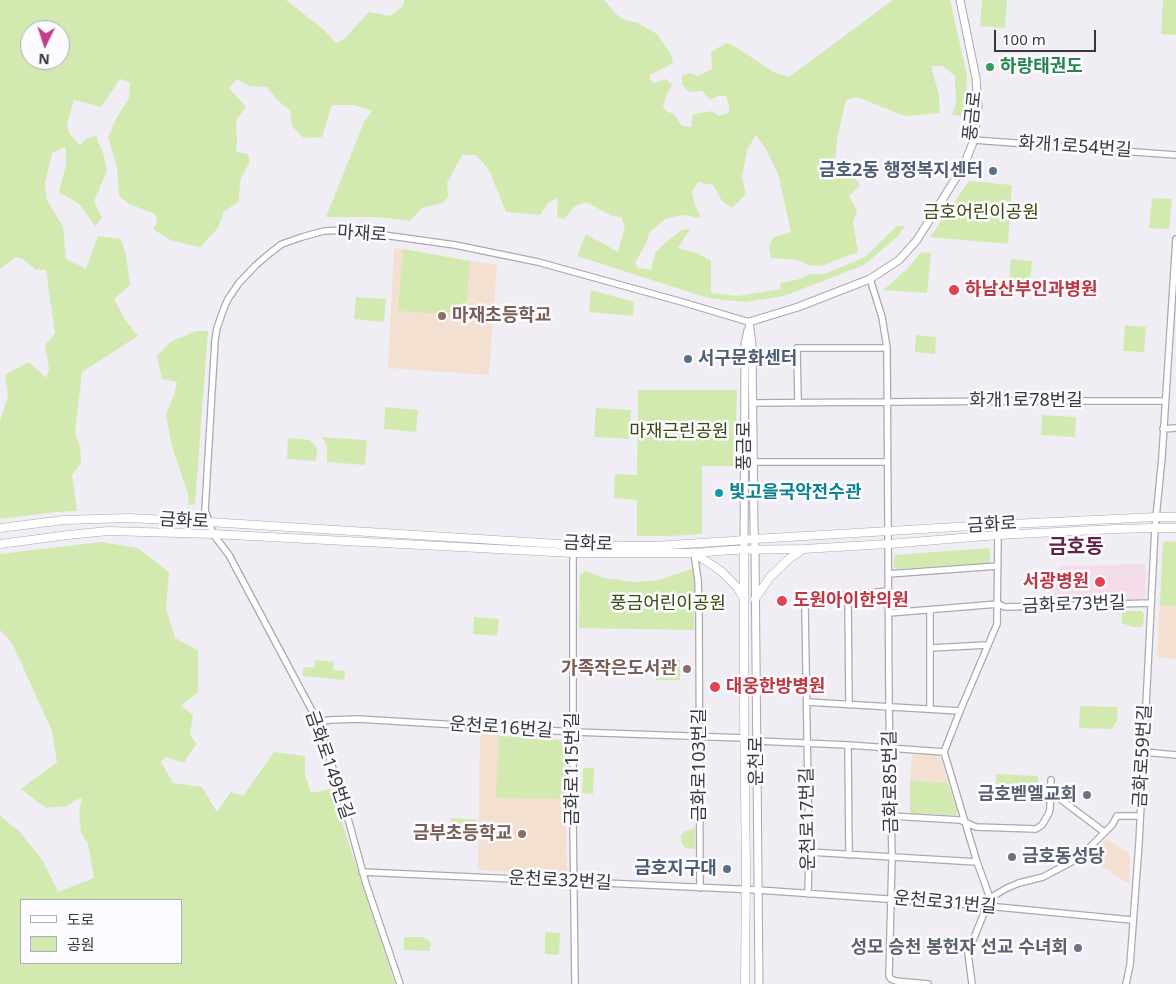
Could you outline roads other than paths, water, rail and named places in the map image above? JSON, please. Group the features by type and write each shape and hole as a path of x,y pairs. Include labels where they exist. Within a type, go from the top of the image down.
{"main road":[{"name":"금화로","path":"0,528 64,520 129,518 575,545 654,546 754,538 1156,516 1176,517"},
{"name":"금화로","path":"0,544 108,532 213,534 572,553 694,554 888,544 998,535 1176,528"},
{"path":"755,599 770,577 803,549"},
{"name":"운천로","path":"744,550 745,984"},
{"path":"694,554 721,571 737,587 743,597"}],"street":[{"name":"풍금로","path":"749,322 798,307 870,279 898,260 917,240 964,165 974,140 978,107 976,78 960,0"},
{"name":"화개1로54번길","path":"974,140 1176,155"},
{"name":"마재로","path":"213,534 205,510 217,328 224,308 239,283 255,266 282,244 324,231 348,230 455,245 546,264 749,322"},
{"name":"금화로59번길","path":"1126,984 1130,965 1140,816 1155,528 1166,401 1176,239"},
{"name":"금화로85번길","path":"870,279 882,317 886,348 892,857 889,976 896,981 928,984"},
{"name":"풍금로","path":"749,322 752,344 754,538"},
{"name":"풍금로","path":"744,540 745,344 749,322"},
{"path":"798,402 797,348 886,348"},
{"name":"화개1로78번길","path":"752,403 1166,401"},
{"path":"1164,428 1176,428"},
{"path":"753,462 887,462"},
{"name":"금화로149번길","path":"213,534 229,555 318,722 339,788 362,872 400,984"},
{"name":"금화로73번길","path":"944,752 997,624 998,535"},
{"name":"운천로","path":"754,538 759,984"},
{"name":"운천로","path":"744,540 744,550"},
{"name":"금화로115번길","path":"572,553 575,984"},
{"name":"금화로103번길","path":"694,554 698,580 700,888"},
{"path":"888,574 998,566"},
{"path":"807,744 806,602 809,599 888,591"},
{"path":"848,595 848,704"},
{"name":"금화로73번길","path":"889,613 998,604 1005,607 1152,603"},
{"path":"930,610 930,709"},
{"path":"930,648 987,645"},
{"name":"금화로85번길","path":"807,702 889,707"},
{"path":"889,707 960,711"},
{"name":"운천로16번길","path":"318,722 358,719 574,732 744,738"},
{"name":"운천로17번길","path":"757,742 848,745 944,752"},
{"name":"운천로17번길","path":"807,744 808,894"},
{"path":"848,745 849,854"},
{"path":"944,752 990,898"},
{"path":"1144,752 1176,755"},
{"path":"891,816 960,820 976,827 1038,828 1049,813 1051,780"},
{"path":"1051,792 1104,832"},
{"path":"972,984 968,953 990,898 1019,883 1043,877 1075,860 1088,850 1117,816 1140,816"},
{"name":"금화로85번길","path":"809,852 892,857"},
{"path":"892,857 978,862"},
{"name":"운천로32번길","path":"362,872 758,890"},
{"name":"운천로31번길","path":"758,890 987,906 1132,920"}],"place":[{"name":"하랑태권도","path":"990,67"},
{"name":"금호2동 행정복지센터","path":"993,171"},
{"name":"하남산부인과병원","path":"954,290"},
{"name":"마재초등학교","path":"442,316"},
{"name":"서구문화센터","path":"688,359"},
{"name":"빛고을국악전수관","path":"719,493"},
{"name":"서광병원","path":"1100,582"},
{"name":"도원아이한의원","path":"782,601"},
{"name":"가족작은도서관","path":"687,669"},
{"name":"대웅한방병원","path":"715,687"},
{"name":"금호벧엘교회","path":"1087,795"},
{"name":"금부초등학교","path":"522,834"},
{"name":"금호동성당","path":"1012,857"},
{"name":"금호지구대","path":"727,869"},
{"name":"성모 승천 봉헌자 선교 수녀회","path":"1078,948"}],"district":[{"name":"금호동","path":"1076,547"}],"park label":[{"name":"금호어린이공원","path":"981,213"},
{"name":"마재근린공원","path":"679,432"},
{"name":"풍금어린이공원","path":"668,604"}]}
